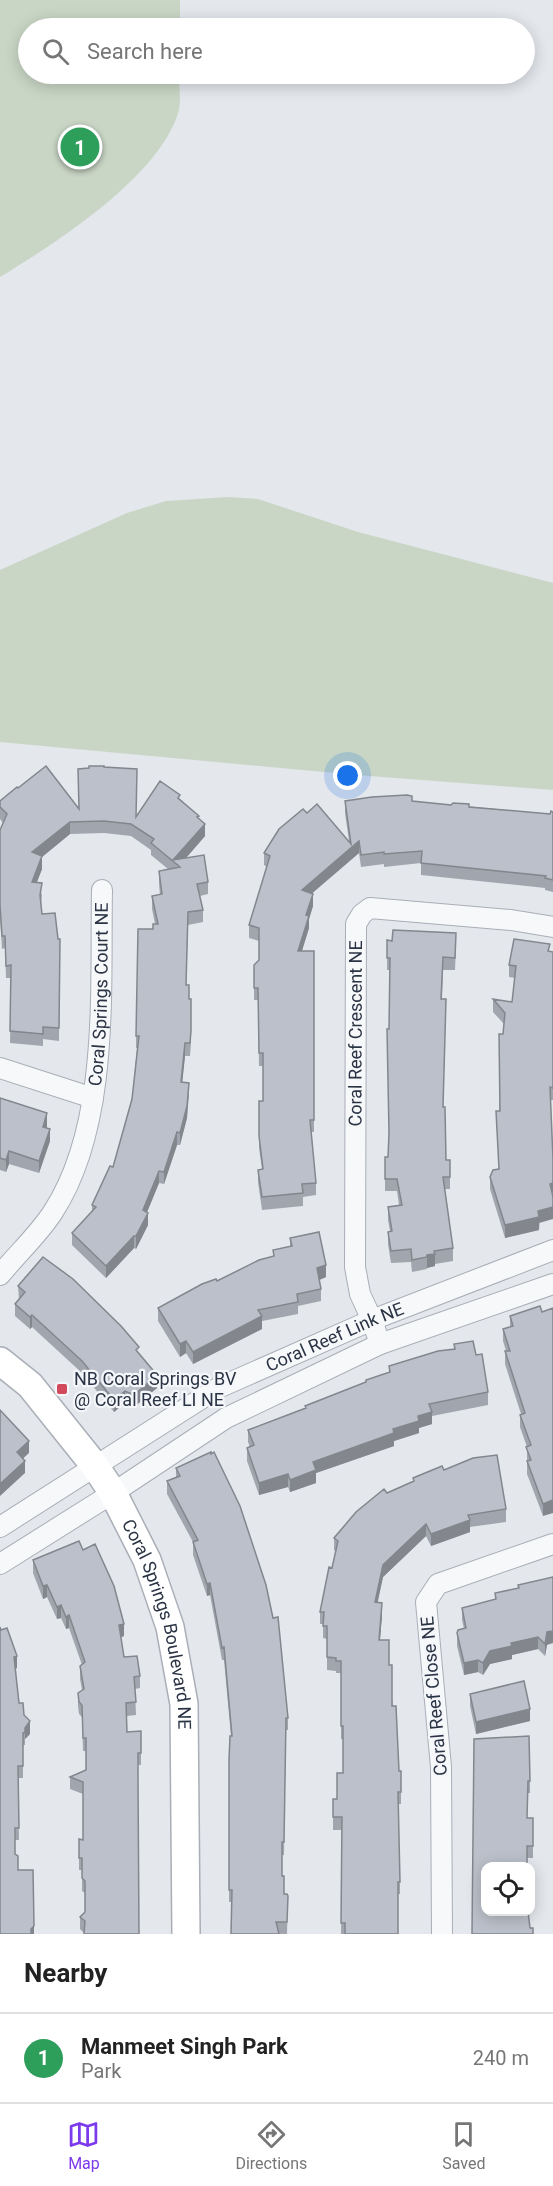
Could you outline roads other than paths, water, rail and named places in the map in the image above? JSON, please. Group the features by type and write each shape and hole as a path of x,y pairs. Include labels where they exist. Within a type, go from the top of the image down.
{"street":[{"name":"Coral Springs Court NE","path":"0,1275 53,1212 85,1143 99,1054 102,890"},
{"name":"Coral Reef Crescent NE","path":"380,1344 360,1294 355,1267 356,924 362,914 370,908 511,920 553,927"},
{"name":"Coral Springs Court NE","path":"0,1068 93,1098"},
{"name":"Coral Reef Link NE","path":"0,1527 218,1388 372,1320 553,1250"},
{"name":"Coral Reef Link NE","path":"0,1564 226,1418 380,1344 553,1284"},
{"name":"Coral Springs Boulevard NE","path":"0,1362 30,1386 95,1466 113,1493 147,1560 170,1627 184,1704 186,1934"},
{"name":"Coral Reef Close NE","path":"442,1934 441,1767 426,1602 438,1584 553,1544"}],"place":[{"name":"Manmeet Singh Park","path":"80,147"},
{"name":"NB Coral Springs BV @ Coral Reef LI NE","path":"62,1389"}]}
